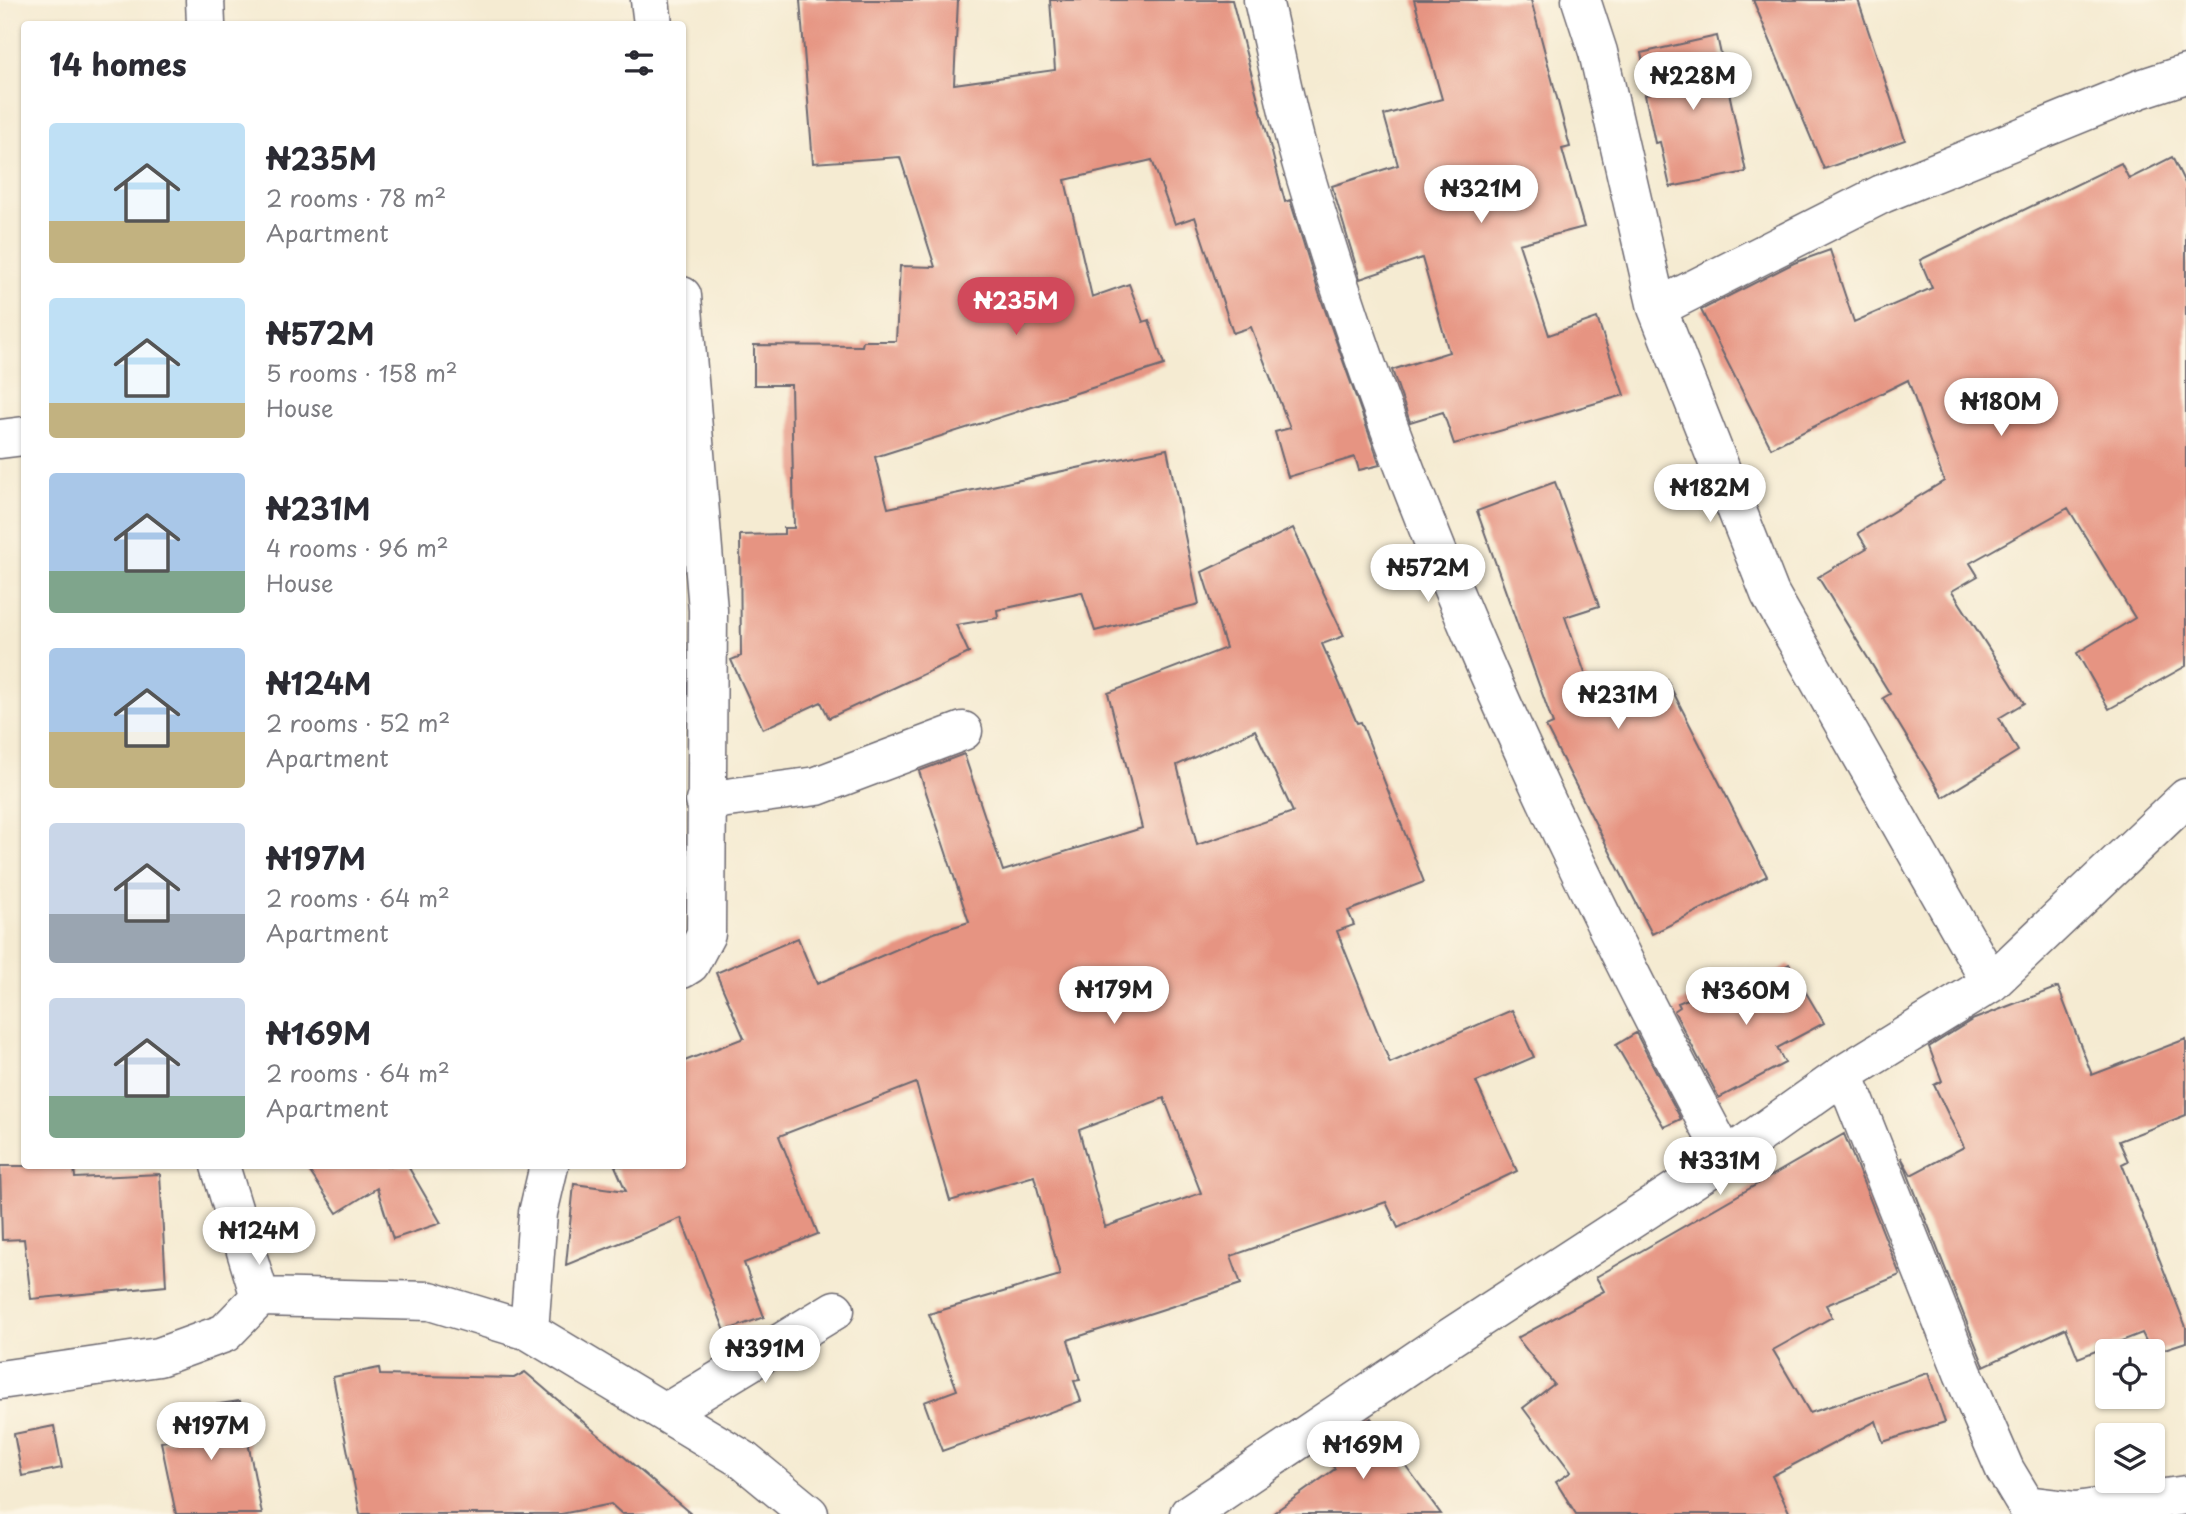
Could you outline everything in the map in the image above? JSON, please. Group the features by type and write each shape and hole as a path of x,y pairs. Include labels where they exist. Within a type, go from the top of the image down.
{"street":[{"path":"205,0 206,21"},
{"path":"650,0 653,21"},
{"path":"1263,0 1301,163 1366,367 1436,547 1541,791 1636,990 1726,1158"},
{"path":"1581,0 1598,52 1657,308 1770,594 1991,983"},
{"path":"1657,308 1882,194 2186,74"},
{"path":"686,349 708,610 706,934 686,966"},
{"path":"0,439 21,436"},
{"path":"705,802 817,786 963,731"},
{"path":"1189,1514 1451,1337 1726,1158 1844,1074 1991,983 2186,798"},
{"path":"1844,1074 1963,1373 2005,1470 2026,1505 2076,1511 2173,1502"},
{"path":"221,1169 260,1297"},
{"path":"529,1331 538,1213 548,1169"},
{"path":"0,1380 159,1357 225,1333 260,1297 430,1301 529,1331 742,1459 808,1514"},
{"path":"667,1412 835,1310"}],"building":[{"path":"800,0 958,0 954,84 1055,70 1050,0 1232,0 1285,202 1290,200 1319,293 1380,465 1359,470 1355,457 1288,477 1275,432 1290,428 1251,327 1233,333 1195,217 1175,224 1152,160 1065,180 1092,297 1129,284 1143,322 1149,320 1164,365 875,457 888,508 1167,449 1199,604 1095,631 1082,592 997,610 998,618 956,625 969,653 829,718 821,702 763,729 731,660 741,656 740,535 784,534 784,528 794,528 791,385 754,385 754,345 862,346 863,341 896,341 900,266 935,267 900,157 813,163"},
{"path":"1414,0 1531,0 1570,147 1562,149 1584,227 1519,244 1549,335 1597,318 1624,395 1454,444 1443,412 1410,422 1392,370 1449,352 1422,258 1360,279 1332,186 1398,165 1384,115 1442,99"},
{"path":"1753,0 1858,0 1905,140 1824,169"},
{"path":"1717,36 1746,172 1670,187 1660,142 1655,143 1645,95 1650,94 1641,53"},
{"path":"2172,157 2186,185 2186,666 2109,709 2077,653 2135,618 2068,508 1970,563 1978,576 1952,591 2024,703 1999,718 2018,751 1943,797 1883,698 1890,694 1818,577 1867,548 1858,533 1944,481 1908,380 1771,448 1701,310 1794,263 1830,250 1854,322 1932,288 1920,260 2121,163 2129,179"},
{"path":"1555,482 1599,606 1565,617 1597,707 1667,680 1767,876 1652,934 1546,727 1553,724 1477,511"},
{"path":"1293,528 1344,636 1322,644 1357,723 1361,722 1424,882 1348,911 1354,925 1337,931 1390,1063 1512,1010 1534,1057 1476,1082 1517,1171 1398,1228 1386,1202 1231,1256 1241,1284 1068,1340 1080,1380 1074,1381 1081,1401 942,1451 924,1402 957,1390 929,1314 1060,1275 1034,1176 950,1201 916,1083 779,1136 818,1234 744,1263 764,1317 725,1331 681,1218 566,1265 574,1184 626,1191 616,1169 686,1169 686,1060 744,1038 716,973 798,938 817,984 934,933 969,922 919,771 964,754 1003,871 1142,828 1108,693 1226,648 1202,572","holes":["1255,730 1293,812 1197,845 1177,765","1164,1098 1201,1193 1105,1227 1079,1130"]},
{"path":"1789,964 1824,1023 1777,1048 1785,1063 1719,1098 1674,1011 1680,1007 1678,1003 1742,976 1747,988"},
{"path":"2058,987 2092,1075 2186,1039 2186,1115 2119,1141 2128,1161 2122,1164 2186,1327 2186,1342 2165,1349 2165,1339 2145,1339 2142,1333 2127,1339 2095,1339 2095,1351 2078,1358 2066,1328 1984,1366 1901,1157 1911,1175 1964,1147 1934,1085 1942,1081 1929,1047 1972,1020"},
{"path":"1636,1033 1681,1119 1664,1127 1616,1045"},
{"path":"1844,1134 1900,1275 1826,1305 1832,1317 1773,1350 1810,1413 1928,1373 1945,1422 1883,1442 1876,1421 1772,1476 1790,1514 1576,1514 1556,1482 1571,1472 1523,1408 1554,1384 1517,1338 1604,1291 1596,1277"},
{"path":"0,1166 21,1166 21,1169 74,1169 75,1178 160,1174 166,1286 31,1299 24,1239 2,1240"},
{"path":"308,1169 410,1169 441,1223 393,1239 377,1188 337,1213"},
{"path":"379,1368 380,1375 514,1378 525,1372 691,1514 622,1514 611,1504 561,1514 360,1514 333,1377"},
{"path":"240,1401 262,1514 176,1514 161,1442 172,1440 166,1412"},
{"path":"1371,1418 1441,1514 1272,1514 1335,1469 1322,1452"},
{"path":"54,1426 62,1468 22,1476 14,1434"}]}
